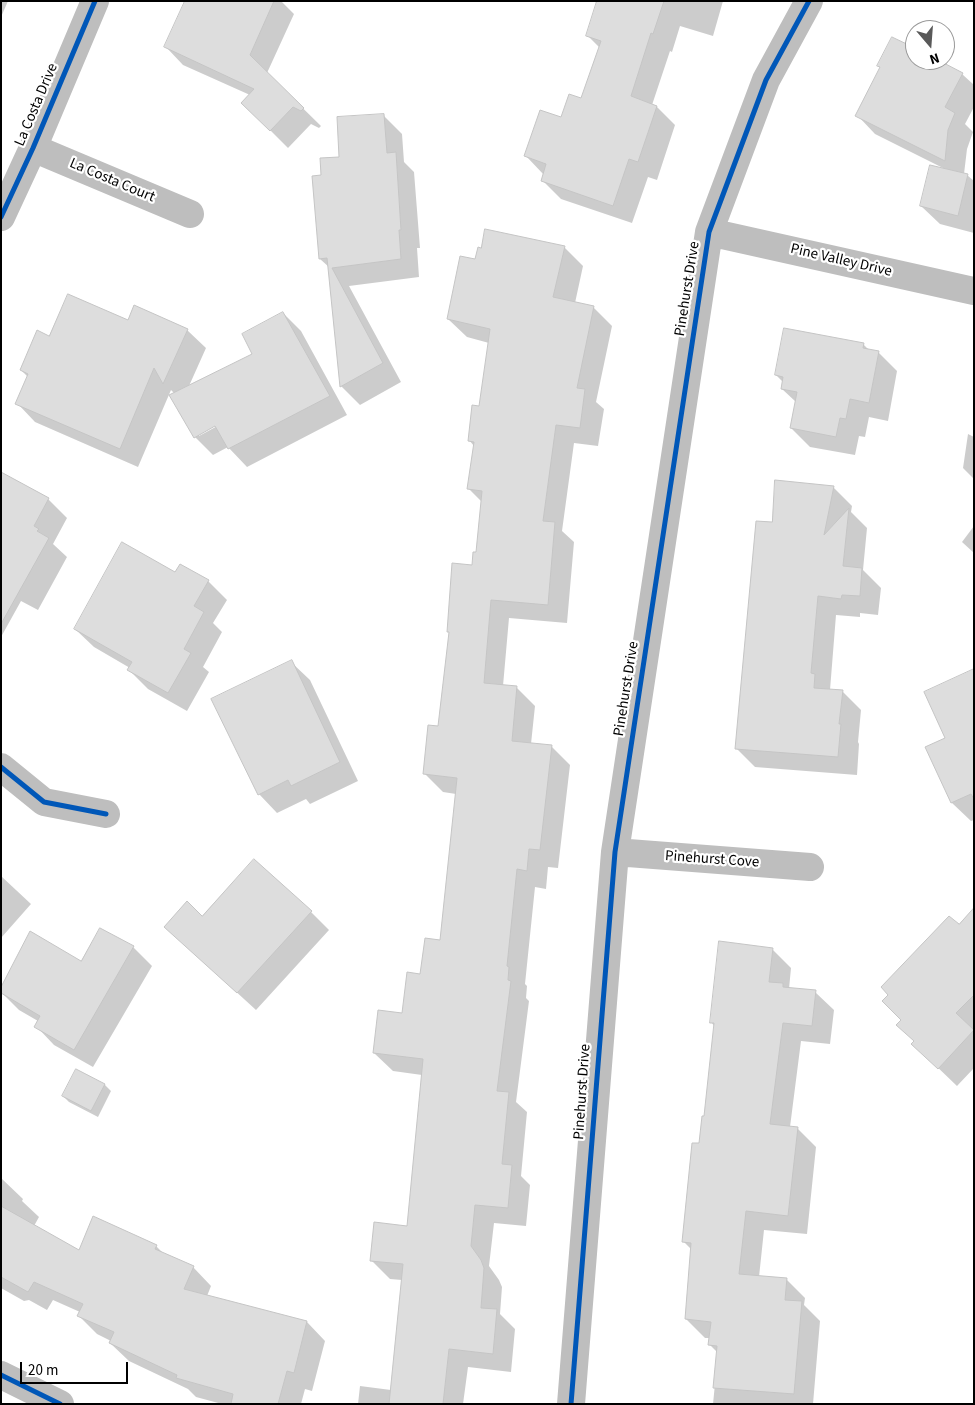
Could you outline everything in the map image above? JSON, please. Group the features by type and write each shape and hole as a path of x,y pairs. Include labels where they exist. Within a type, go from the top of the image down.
{"street":[{"name":"La Costa Drive","path":"1,217 33,148 94,1"},
{"name":"Pinehurst Drive","path":"572,1404 614,852 709,232 766,80 808,1"},
{"name":"La Costa Court","path":"33,148 190,214"},
{"name":"Pine Valley Drive","path":"709,232 974,291"},
{"path":"1,768 44,802 106,814"},
{"name":"Pinehurst Cove","path":"614,852 810,866"},
{"path":"1,1375 60,1404"}],"building":[{"path":"185,1 274,1 250,55 304,108 301,111 293,107 270,131 241,103 254,89 164,47"},
{"path":"597,1 664,1 653,34 651,33 631,96 657,106 638,162 629,159 613,206 541,181 546,164 524,156 540,110 561,117 569,94 581,98 601,41 586,36"},
{"path":"892,37 905,43 905,70 955,69 963,73 945,107 955,113 948,130 945,161 855,116 880,67 877,66"},
{"path":"384,114 387,153 396,152 401,259 332,268 383,363 340,387 327,258 319,259 312,176 321,175 320,158 339,157 337,117"},
{"path":"930,165 968,174 958,216 920,206"},
{"path":"485,229 565,246 553,297 594,306 577,388 585,389 580,428 556,425 543,521 555,522 548,605 491,600 484,683 517,686 512,741 552,745 540,850 529,849 527,871 517,869 507,966 509,967 508,980 511,981 497,1091 509,1092 502,1164 512,1165 508,1208 475,1205 471,1246 484,1268 481,1308 497,1309 493,1354 449,1349 443,1404 389,1404 403,1264 370,1261 374,1222 407,1226 423,1059 373,1053 378,1010 402,1013 407,972 420,974 425,938 440,940 457,778 423,774 428,725 438,726 449,632 447,632 452,563 472,565 473,552 476,552 482,491 467,489 474,442 468,441 472,405 479,406 490,329 447,319 460,256 475,259 478,247 481,248"},
{"path":"68,294 128,320 134,305 188,329 163,384 154,368 120,449 15,404 28,374 20,370 37,330 49,336"},
{"path":"283,312 330,396 228,449 215,426 194,438 169,395 252,354 242,334"},
{"path":"784,328 864,343 863,348 879,351 869,403 850,399 846,419 840,418 836,437 790,428 797,392 781,389 783,377 775,375"},
{"path":"1,472 49,498 34,526 39,529 37,531 49,538 1,624"},
{"path":"775,480 834,486 824,535 849,508 843,566 862,568 860,596 842,595 841,599 818,596 811,673 815,674 814,688 843,690 838,757 735,749 756,521 772,522"},
{"path":"122,542 175,572 180,564 209,580 194,606 204,612 184,649 191,653 168,693 127,670 132,662 74,629"},
{"path":"292,660 340,762 291,786 288,780 258,795 211,699"},
{"path":"974,669 974,799 971,794 951,803 925,747 945,738 924,692"},
{"path":"254,859 312,911 237,993 164,927 187,901 202,916"},
{"path":"974,908 974,995 956,1013 974,1030 938,1069 911,1044 914,1041 896,1025 901,1020 882,1001 888,995 881,987 949,916 959,924"},
{"path":"100,928 134,946 74,1050 34,1027 40,1016 1,993 1,987 30,931 81,961"},
{"path":"719,941 773,948 769,982 783,983 783,987 816,990 812,1026 783,1023 770,1124 798,1127 788,1216 746,1211 739,1274 787,1278 785,1300 802,1301 794,1394 713,1388 717,1346 708,1345 711,1322 685,1319 691,1243 682,1242 692,1143 699,1143 702,1116 704,1116 714,1023 710,1023"},
{"path":"76,1069 105,1084 91,1111 62,1096"},
{"path":"1,1206 79,1250 93,1216 157,1245 155,1249 194,1266 184,1289 307,1321 294,1373 287,1371 278,1404 231,1404 233,1394 176,1378 177,1375 109,1343 114,1332 77,1316 83,1304 34,1282 28,1292 1,1277"}],"cycle path":[{"path":"1,217 33,148 95,1"},
{"path":"571,1404 615,852 709,232 766,80 809,1"},
{"path":"1,767 44,802 106,814"},
{"path":"1,1375 60,1404"}]}
